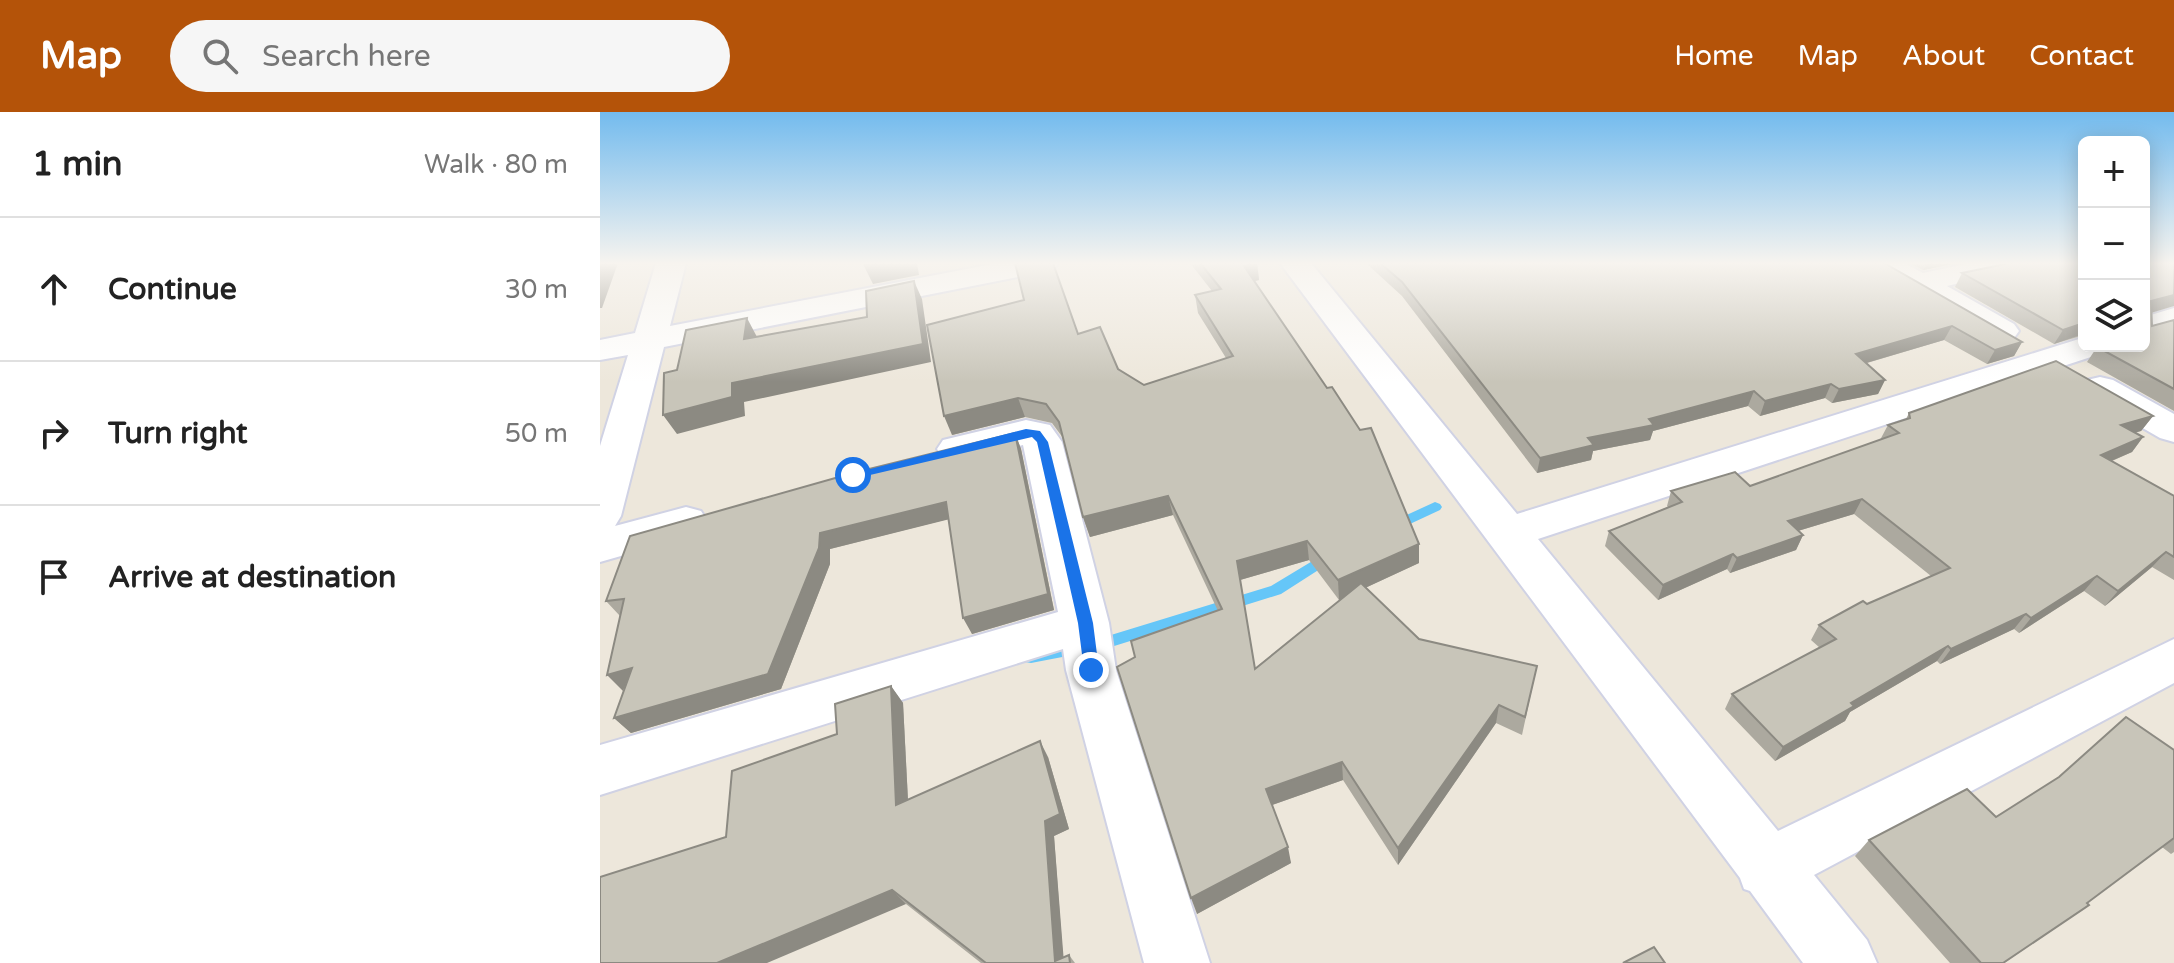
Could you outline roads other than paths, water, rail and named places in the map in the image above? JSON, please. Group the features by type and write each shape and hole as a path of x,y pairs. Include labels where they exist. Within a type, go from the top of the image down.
{"street":[{"path":"600,516 659,303"},
{"path":"600,350 842,303"},
{"path":"1326,303 1766,868 1844,963"},
{"path":"1954,303 2174,430"},
{"path":"2150,326 2174,318"},
{"path":"1507,533 2078,350"},
{"path":"925,457 1026,432 1036,434 1042,442 1085,623 1091,670 1177,963"},
{"path":"600,546 719,513"},
{"path":"600,770 1085,623"},
{"path":"1766,868 2174,659"}],"waterway":[{"path":"1392,527 1435,507"},
{"path":"1111,641 1276,590 1329,556"},
{"path":"1031,657 1078,648"}]}
